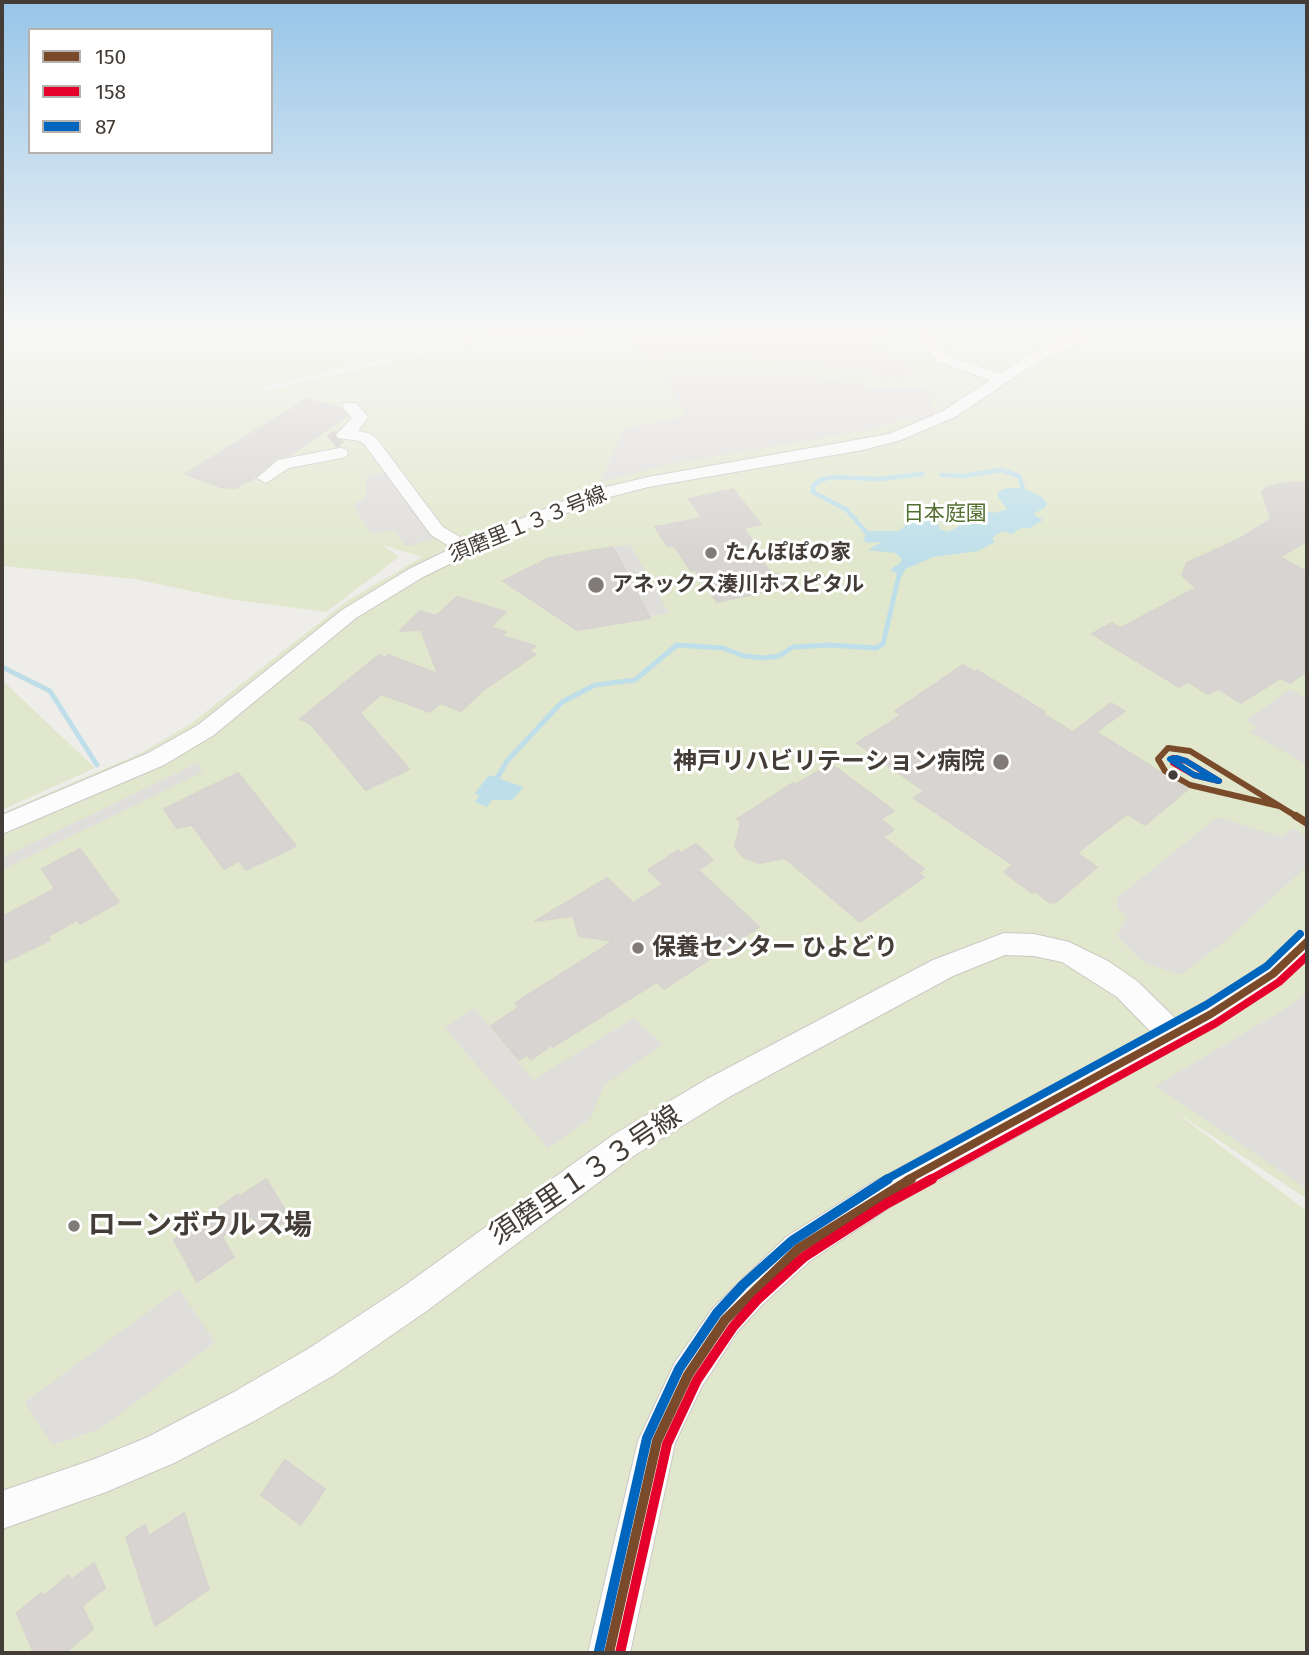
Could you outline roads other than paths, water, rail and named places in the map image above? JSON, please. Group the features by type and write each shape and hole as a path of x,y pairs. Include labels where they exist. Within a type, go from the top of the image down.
{"street":[{"path":"339,442 358,423 359,417 351,406"},
{"name":"須磨里１３３号線","path":"2,825 156,759 206,730 349,614 414,574 556,509 628,487 895,437 950,414 961,406"},
{"path":"266,478 284,464 339,442 365,437 438,531 466,549"},
{"path":"609,1653 657,1441 688,1375 725,1320 751,1292 798,1249 881,1195 1211,1014 1273,974 1307,942"},
{"name":"須磨里１３３号線","path":"2,1510 93,1479 161,1450 245,1406 321,1362 416,1298 624,1145 718,1088 967,957 1004,944 1034,945 1069,953 1127,989 1172,1034"}],"water":[{"path":"1023,488 1042,497 1047,503 1046,507 1033,514 1043,520 1012,534 1002,531 992,538 995,542 978,551 933,557 906,569 902,576 890,570 902,559 895,553 868,550 882,542 866,543 863,538 869,531 899,531 910,521 919,519 938,522 940,529 947,532 958,527 963,516 974,509 994,513 1007,509 998,497 998,491"},
{"path":"489,775 524,787 512,800 492,800 487,807 475,802 479,796 475,793"}],"waterway":[{"path":"941,475 964,476 1001,470 1019,476 1023,488"},
{"path":"866,532 847,510 813,492 813,486 820,480 832,477 879,479 923,474"},
{"path":"496,780 507,761 562,702 595,685 635,680 677,645 723,648 744,656 764,658 779,656 793,647 829,645 876,648 883,644 899,575"},
{"path":"2,667 50,691 97,765"}],"tunnel":[{"path":"332,442 339,436"}],"place":[{"name":"たんぽぽの家","path":"711,553"},
{"name":"アネックス湊川ホスピタル","path":"596,585"},
{"name":"神戸リハビリテーション病院","path":"1001,762"},
{"name":"保養センター ひよどり","path":"638,948"},
{"name":"ローンボウルス場","path":"74,1226"}],"park label":[{"name":"日本庭園","path":"945,514"}]}
